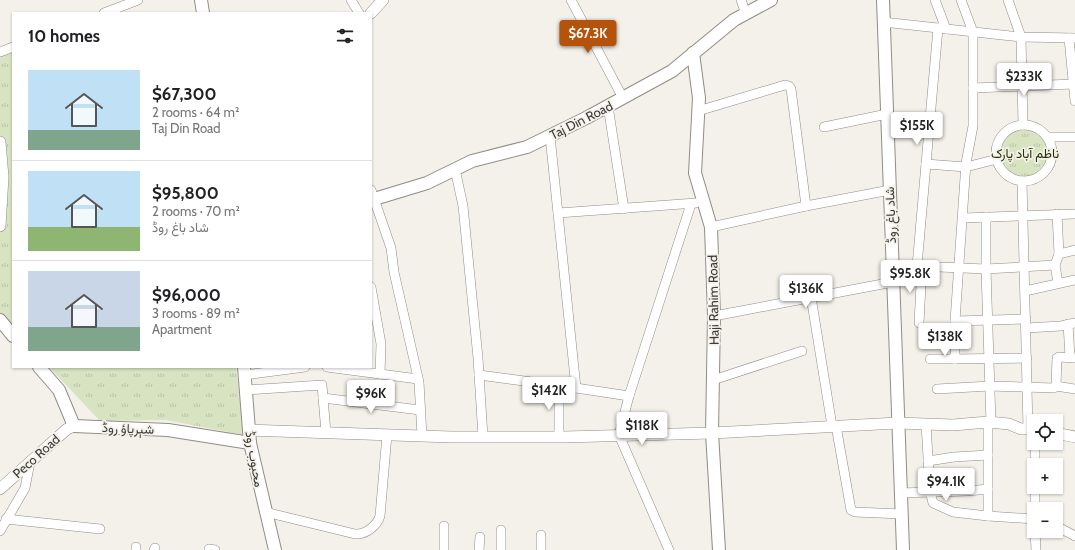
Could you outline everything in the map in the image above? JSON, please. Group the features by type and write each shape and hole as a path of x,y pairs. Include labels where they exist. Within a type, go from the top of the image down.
{"main road":[{"path":"201,0 203,12"},
{"name":"Taj Din Road","path":"372,196 427,183 472,161 528,147 672,71 734,20 772,0"},
{"name":"شاد باغ روڈ","path":"883,0 903,550"},
{"name":"Haji Rahim Road","path":"693,53 699,98 695,173 711,227 714,316 712,433 719,550"},
{"path":"0,320 12,335"},
{"path":"40,368 58,390 74,426"},
{"name":"محبوب روڈ","path":"244,371 250,443 271,548"},
{"name":"شېرپاؤ روڈ","path":"74,426 168,430 250,443"}],"street":[{"path":"107,12 138,0"},
{"path":"351,0 358,12"},
{"path":"372,12 383,0"},
{"path":"571,0 623,98"},
{"path":"741,0 746,14"},
{"path":"919,323 919,266 926,164 942,28 935,0"},
{"path":"955,358 955,321 966,167 973,126 973,32 961,0"},
{"path":"1008,0 1021,36 1022,125"},
{"path":"883,22 973,32 1072,38 1075,101"},
{"path":"0,52 12,47"},
{"path":"973,88 1074,84"},
{"path":"698,111 786,85 789,86 791,89 806,206"},
{"path":"608,106 624,209"},
{"path":"824,127 887,114"},
{"path":"1022,125 1032,126 1041,130 1048,137 1053,154 1049,167 1040,177 1031,181 1022,181 1006,175 1000,168 996,150 999,140 1005,133 1022,125"},
{"path":"550,136 576,388"},
{"path":"1048,137 1075,137"},
{"path":"0,142 3,176 0,226"},
{"path":"926,164 966,167 997,159"},
{"path":"455,170 463,206 479,376 483,437"},
{"path":"1022,181 1030,414"},
{"path":"711,227 806,206 890,190"},
{"path":"372,196 391,248 394,272 418,379 422,436"},
{"path":"558,213 704,203"},
{"path":"669,550 619,435 629,396 691,204"},
{"path":"1057,214 1059,254 1055,265 1058,283"},
{"path":"963,218 1075,214"},
{"path":"986,217 986,269 990,386 988,516"},
{"path":"1059,254 1075,250"},
{"path":"892,265 986,269 1055,265"},
{"path":"1025,291 1075,280"},
{"path":"714,316 893,282"},
{"path":"372,293 381,344 380,374"},
{"path":"811,298 851,510 855,512 902,514"},
{"path":"955,321 988,320 1026,324 1072,324 1072,358 1057,358 1056,386"},
{"path":"713,380 802,351"},
{"path":"930,360 955,358 1027,358"},
{"path":"244,371 290,368"},
{"path":"335,368 418,379"},
{"path":"479,376 629,396"},
{"path":"246,390 322,385 326,433"},
{"path":"559,386 559,437"},
{"path":"937,389 990,386 1054,388 1056,386 1075,389"},
{"path":"323,398 420,410"},
{"path":"249,430 422,436 559,437 712,433 898,422 953,425 990,422 1009,424 1021,429 1027,429"},
{"path":"926,424 930,491 933,503 953,512 1027,519"},
{"name":"Peco Road","path":"0,489 67,429 74,426"},
{"path":"1063,434 1075,437"},
{"path":"265,512 355,534 364,533 376,523 380,516 387,435"},
{"path":"928,462 954,457 988,455"},
{"path":"0,531 25,488 30,462"},
{"path":"901,493 930,491 967,492 988,490"},
{"path":"6,519 100,529"},
{"path":"444,526 444,550"},
{"path":"501,530 501,550"},
{"path":"1063,530 1075,536"},
{"path":"541,535 541,550"},
{"path":"479,550 480,536"},
{"path":"1035,538 1036,550"}],"green space":[{"path":"12,47 12,326 0,313 0,52"},
{"name":"ناظم آباد پارک","path":"1024,125 1035,127 1044,133 1050,142 1052,153 1050,164 1044,173 1035,179 1024,181 1013,179 1004,173 998,164 996,153 998,142 1004,133 1013,127"},
{"path":"50,368 236,368 244,435 166,420 100,421"}]}
